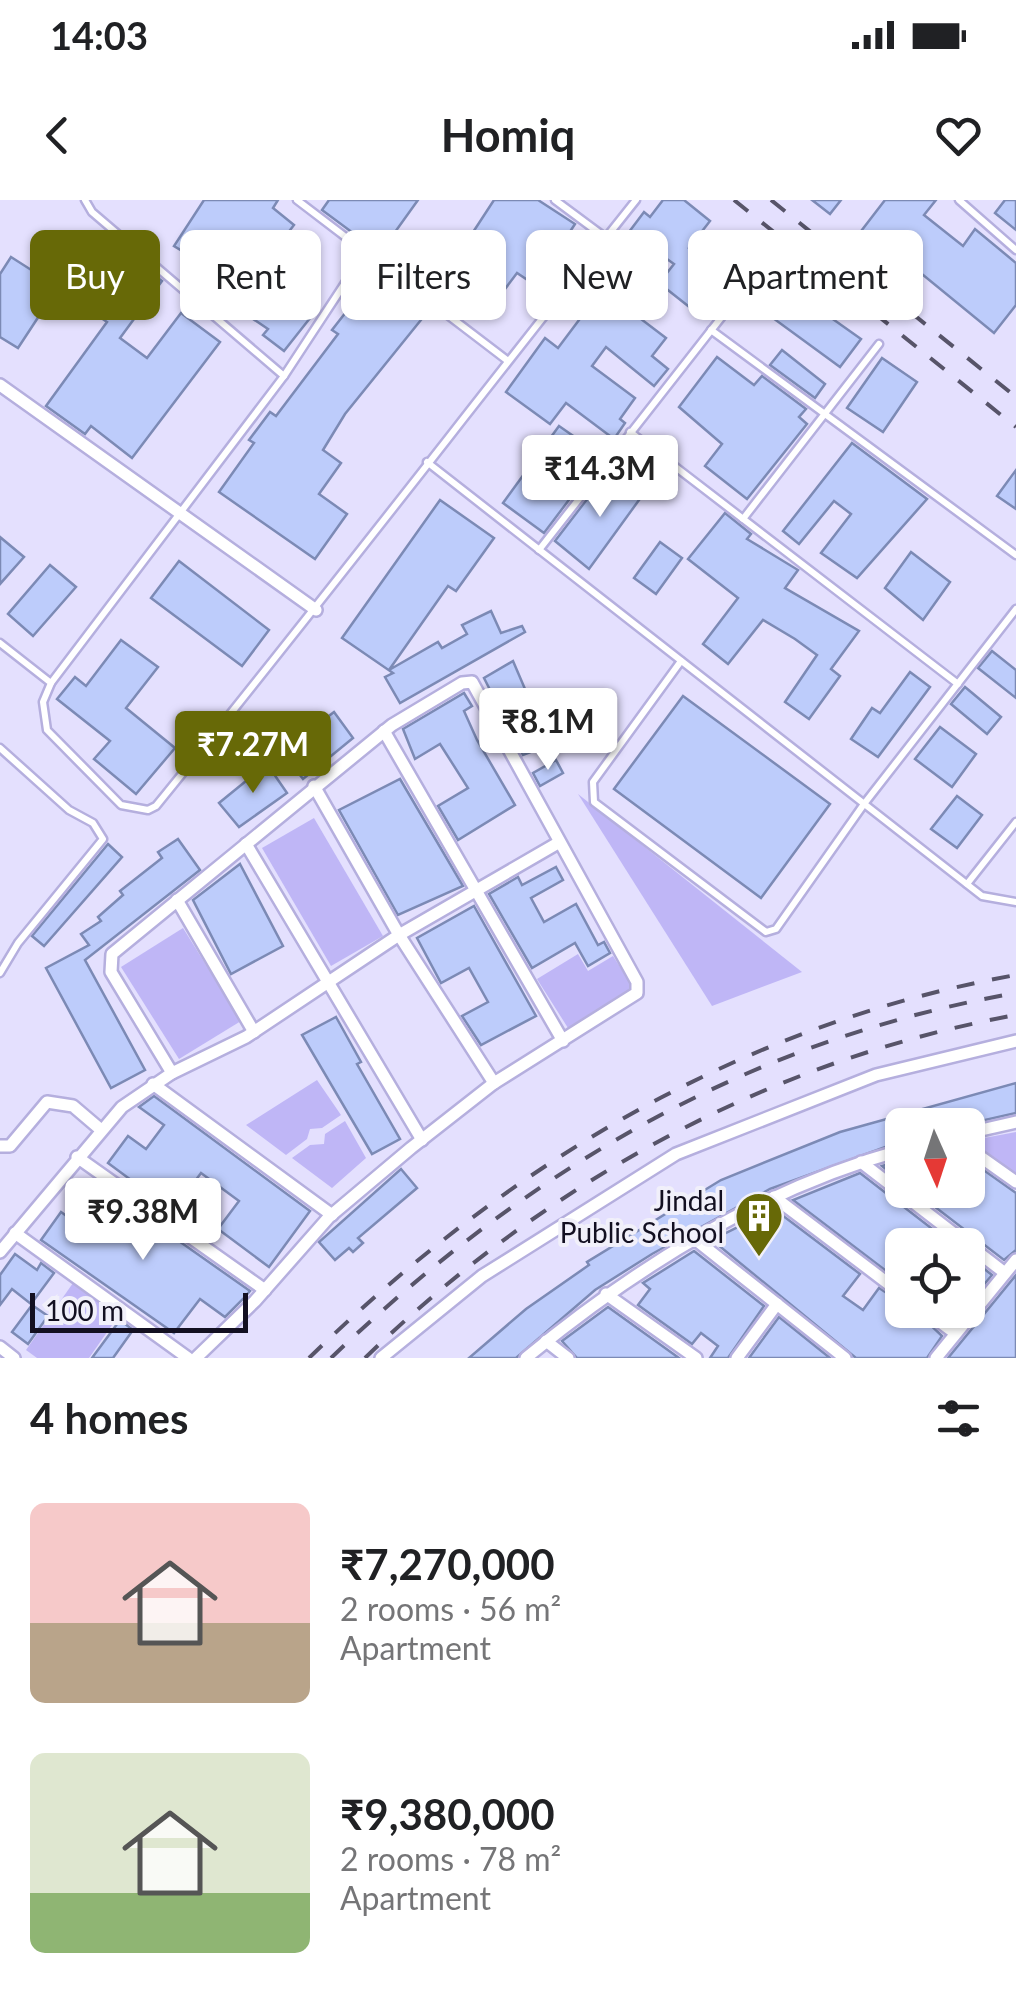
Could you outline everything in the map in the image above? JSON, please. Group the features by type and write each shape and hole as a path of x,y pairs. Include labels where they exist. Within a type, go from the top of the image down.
{"street":[{"path":"0,385 316,610"},
{"path":"172,1073 108,962 177,900 384,731 462,683 472,682 637,982 637,993 494,1083 422,1140 332,1215 265,1290 196,1358"},
{"path":"384,731 563,1041"},
{"path":"314,786 399,935 494,1083"},
{"path":"0,1252 100,1129 153,1084 254,1032 399,935 558,843"},
{"path":"246,844 422,1140"},
{"path":"177,900 254,1032"},
{"path":"381,1358 482,1276 676,1154 876,1075 1016,1042"},
{"path":"153,1084 332,1215"},
{"path":"0,1146 10,1146 47,1102 73,1106 100,1129"},
{"path":"985,1129 1016,1122"},
{"path":"526,1358 606,1294 696,1240 774,1197 885,1155"},
{"path":"77,1157 265,1290"},
{"path":"985,1160 1016,1182"},
{"path":"862,1162 1005,1273"},
{"path":"774,1197 885,1281"},
{"path":"15,1232 188,1358"},
{"path":"696,1240 839,1356"},
{"path":"936,1358 1016,1260"},
{"path":"606,1294 696,1358"},
{"path":"737,1358 777,1304"},
{"path":"948,1328 955,1333"},
{"path":"546,1341 568,1358"},
{"path":"0,1348 14,1358"}],"lane":[{"path":"85,200 92,212 284,376"},
{"path":"298,200 341,235"},
{"path":"555,200 595,230"},
{"path":"612,230 636,200"},
{"path":"959,200 1016,250"},
{"path":"341,289 284,376 52,683 43,702 46,730 121,805 148,810 316,610 540,320"},
{"path":"454,320 508,360"},
{"path":"539,550 719,320"},
{"path":"711,330 1016,554"},
{"path":"744,519 879,344"},
{"path":"630,432 958,684"},
{"path":"427,462 967,884 998,902 1016,902"},
{"path":"681,661 593,782 594,802 766,932 776,930 864,804 1016,609"},
{"path":"0,644 52,683"},
{"path":"0,748 68,810 93,823 103,839 18,943 0,974"},
{"path":"967,884 1016,822"}],"shaded area":[{"path":"578,794 802,972 712,1006"},
{"path":"314,818 383,936 331,966 262,848"},
{"path":"183,928 241,1021 179,1059 121,967"},
{"path":"578,954 588,971 613,956 633,987 568,1028 537,979"},
{"path":"317,1080 341,1115 322,1128 310,1129 307,1139 286,1155 246,1125"},
{"path":"345,1121 366,1158 332,1188 292,1158 310,1145 324,1144 325,1134"},
{"path":"1016,1132 1016,1178 985,1155 985,1138"},
{"path":"73,1283 119,1315 89,1358 37,1358 26,1350"}],"building":[{"path":"204,200 278,200 273,208 294,225 290,230 184,230"},
{"path":"329,200 418,200 396,230 349,230 322,210"},
{"path":"494,200 538,200 575,224 571,230 526,230 526,279 517,273 506,288 506,230 474,230"},
{"path":"663,200 684,200 710,221 703,230 688,230 688,306 668,290 668,272 674,264 668,260 668,230 630,230 644,212 650,217"},
{"path":"812,200 841,200 830,214"},
{"path":"885,200 936,200 924,215 963,246 975,229 1016,263 1016,305 994,333 923,275 923,230 862,230"},
{"path":"1005,200 1016,200 1016,230 995,213"},
{"path":"11,257 30,269 30,320 36,320 18,348 0,337 0,274"},
{"path":"180,314 180,320 190,320 220,342 132,458 91,426 85,434 46,406 107,322 104,320 133,320 120,338 147,358"},
{"path":"341,318 421,320 345,414 323,450 341,463 319,494 347,514 315,559 219,492 254,443 249,440 270,412 276,416 338,334 332,330"},
{"path":"255,320 309,320 284,351 263,335 268,329"},
{"path":"579,320 642,320 666,338 652,356 668,369 654,386 606,347 592,366 635,398 620,419 625,423 614,439 566,403 550,424 506,392 545,338 558,348"},
{"path":"776,320 834,320 861,339 840,367"},
{"path":"782,350 825,384 815,398 770,365"},
{"path":"717,357 754,385 762,376 806,409 799,417 807,424 747,499 705,466 722,444 679,407"},
{"path":"882,358 917,382 883,432 847,408"},
{"path":"559,426 602,456 544,533 503,503"},
{"path":"852,443 927,499 857,578 821,553 851,514 834,501 799,544 783,531"},
{"path":"1016,470 1016,509 997,496"},
{"path":"622,471 647,489 589,569 555,541 588,498 597,504"},
{"path":"440,500 494,538 456,591 448,586 389,670 438,642 442,648 467,634 462,625 491,611 501,633 522,626 525,632 400,703 385,677 393,673 342,638"},
{"path":"725,513 751,534 747,539 798,570 785,588 859,631 831,669 840,676 809,719 785,702 817,655 795,639 763,620 728,664 703,644 738,598 688,559"},
{"path":"0,537 24,557 0,584"},
{"path":"660,542 682,558 656,594 634,578"},
{"path":"911,552 950,582 923,620 885,588"},
{"path":"179,561 269,630 242,666 151,598"},
{"path":"50,565 76,587 33,636 8,614"},
{"path":"121,640 158,667 126,708 175,748 136,794 94,759 110,741 57,699 75,677 86,686"},
{"path":"992,651 1016,670 1016,698 978,668"},
{"path":"513,661 549,745 523,755 484,678"},
{"path":"910,672 930,687 878,757 851,739 872,708 880,713"},
{"path":"965,687 1001,717 987,734 951,704"},
{"path":"464,693 472,706 464,711 477,740 515,805 458,840 438,806 468,788 440,744 415,759 403,729"},
{"path":"683,696 830,804 761,898 614,789"},
{"path":"334,712 353,738 303,779 282,752"},
{"path":"940,727 976,754 952,787 915,759"},
{"path":"556,760 563,773 540,786 533,773"},
{"path":"267,764 287,793 239,827 219,803"},
{"path":"400,779 463,886 398,915 339,810"},
{"path":"957,796 982,815 957,848 931,829"},
{"path":"178,839 200,870 85,960 145,1070 111,1088 46,968 89,945 81,934 101,921 98,917 123,895 120,891 162,858 158,852"},
{"path":"108,844 122,857 44,946 32,936"},
{"path":"240,864 283,946 231,974 193,900"},
{"path":"556,867 563,880 531,898 544,922 576,904 598,945 604,942 610,953 588,966 575,943 532,968 489,894 518,877 522,885"},
{"path":"474,906 536,1016 481,1045 462,1016 488,1002 469,968 441,983 417,938"},
{"path":"336,1017 361,1062 357,1064 400,1139 372,1154 302,1035"},
{"path":"1016,1083 1016,1113 985,1120 985,1108 926,1108"},
{"path":"154,1096 310,1211 269,1267 218,1229 239,1201 201,1173 173,1211 108,1163 128,1136 146,1149 164,1125 139,1107"},
{"path":"885,1119 885,1147 770,1189 652,1254 595,1290 516,1358 469,1358 526,1309 589,1265 587,1262 721,1180 840,1132"},
{"path":"401,1169 417,1188 358,1238 363,1243 353,1252 349,1248 335,1260 319,1242"},
{"path":"985,1171 1016,1193 1016,1250 1004,1260 985,1245 985,1228 962,1228 936,1208 985,1208"},
{"path":"860,1173 885,1192 885,1208 905,1208 931,1228 885,1228 885,1270 793,1200"},
{"path":"105,1189 250,1291 225,1317 200,1299 174,1333 41,1240 61,1212 79,1225"},
{"path":"774,1209 860,1274 843,1296 863,1310 879,1288 885,1292 885,1328 934,1328 942,1336 927,1358 856,1358 712,1240"},
{"path":"694,1251 764,1306 728,1358 710,1358 718,1346 701,1333 692,1344 638,1305 650,1289 643,1283"},
{"path":"15,1254 37,1270 41,1263 54,1273 31,1304 12,1289 0,1305 0,1275"},
{"path":"1016,1275 1016,1358 948,1358 973,1328 985,1328 985,1313"},
{"path":"32,1305 48,1316 28,1344 12,1332"},
{"path":"608,1307 679,1358 577,1358 562,1341"},
{"path":"779,1317 830,1358 749,1358"},
{"path":"120,1320 133,1330 113,1358 92,1358"}],"railway":[{"path":"734,200 1016,427"},
{"path":"771,200 1016,397"},
{"path":"309,1358 385,1288 464,1224 547,1165 634,1112 724,1067 817,1028 915,998 1016,975"},
{"path":"331,1358 482,1229 563,1173 646,1123 732,1080 823,1044 917,1015 1016,993"},
{"path":"365,1358 508,1237 585,1184 665,1138 749,1097 835,1063 924,1035 1016,1015"}],"place":[{"name":"Jindal Public School","path":"759,1258"}]}
